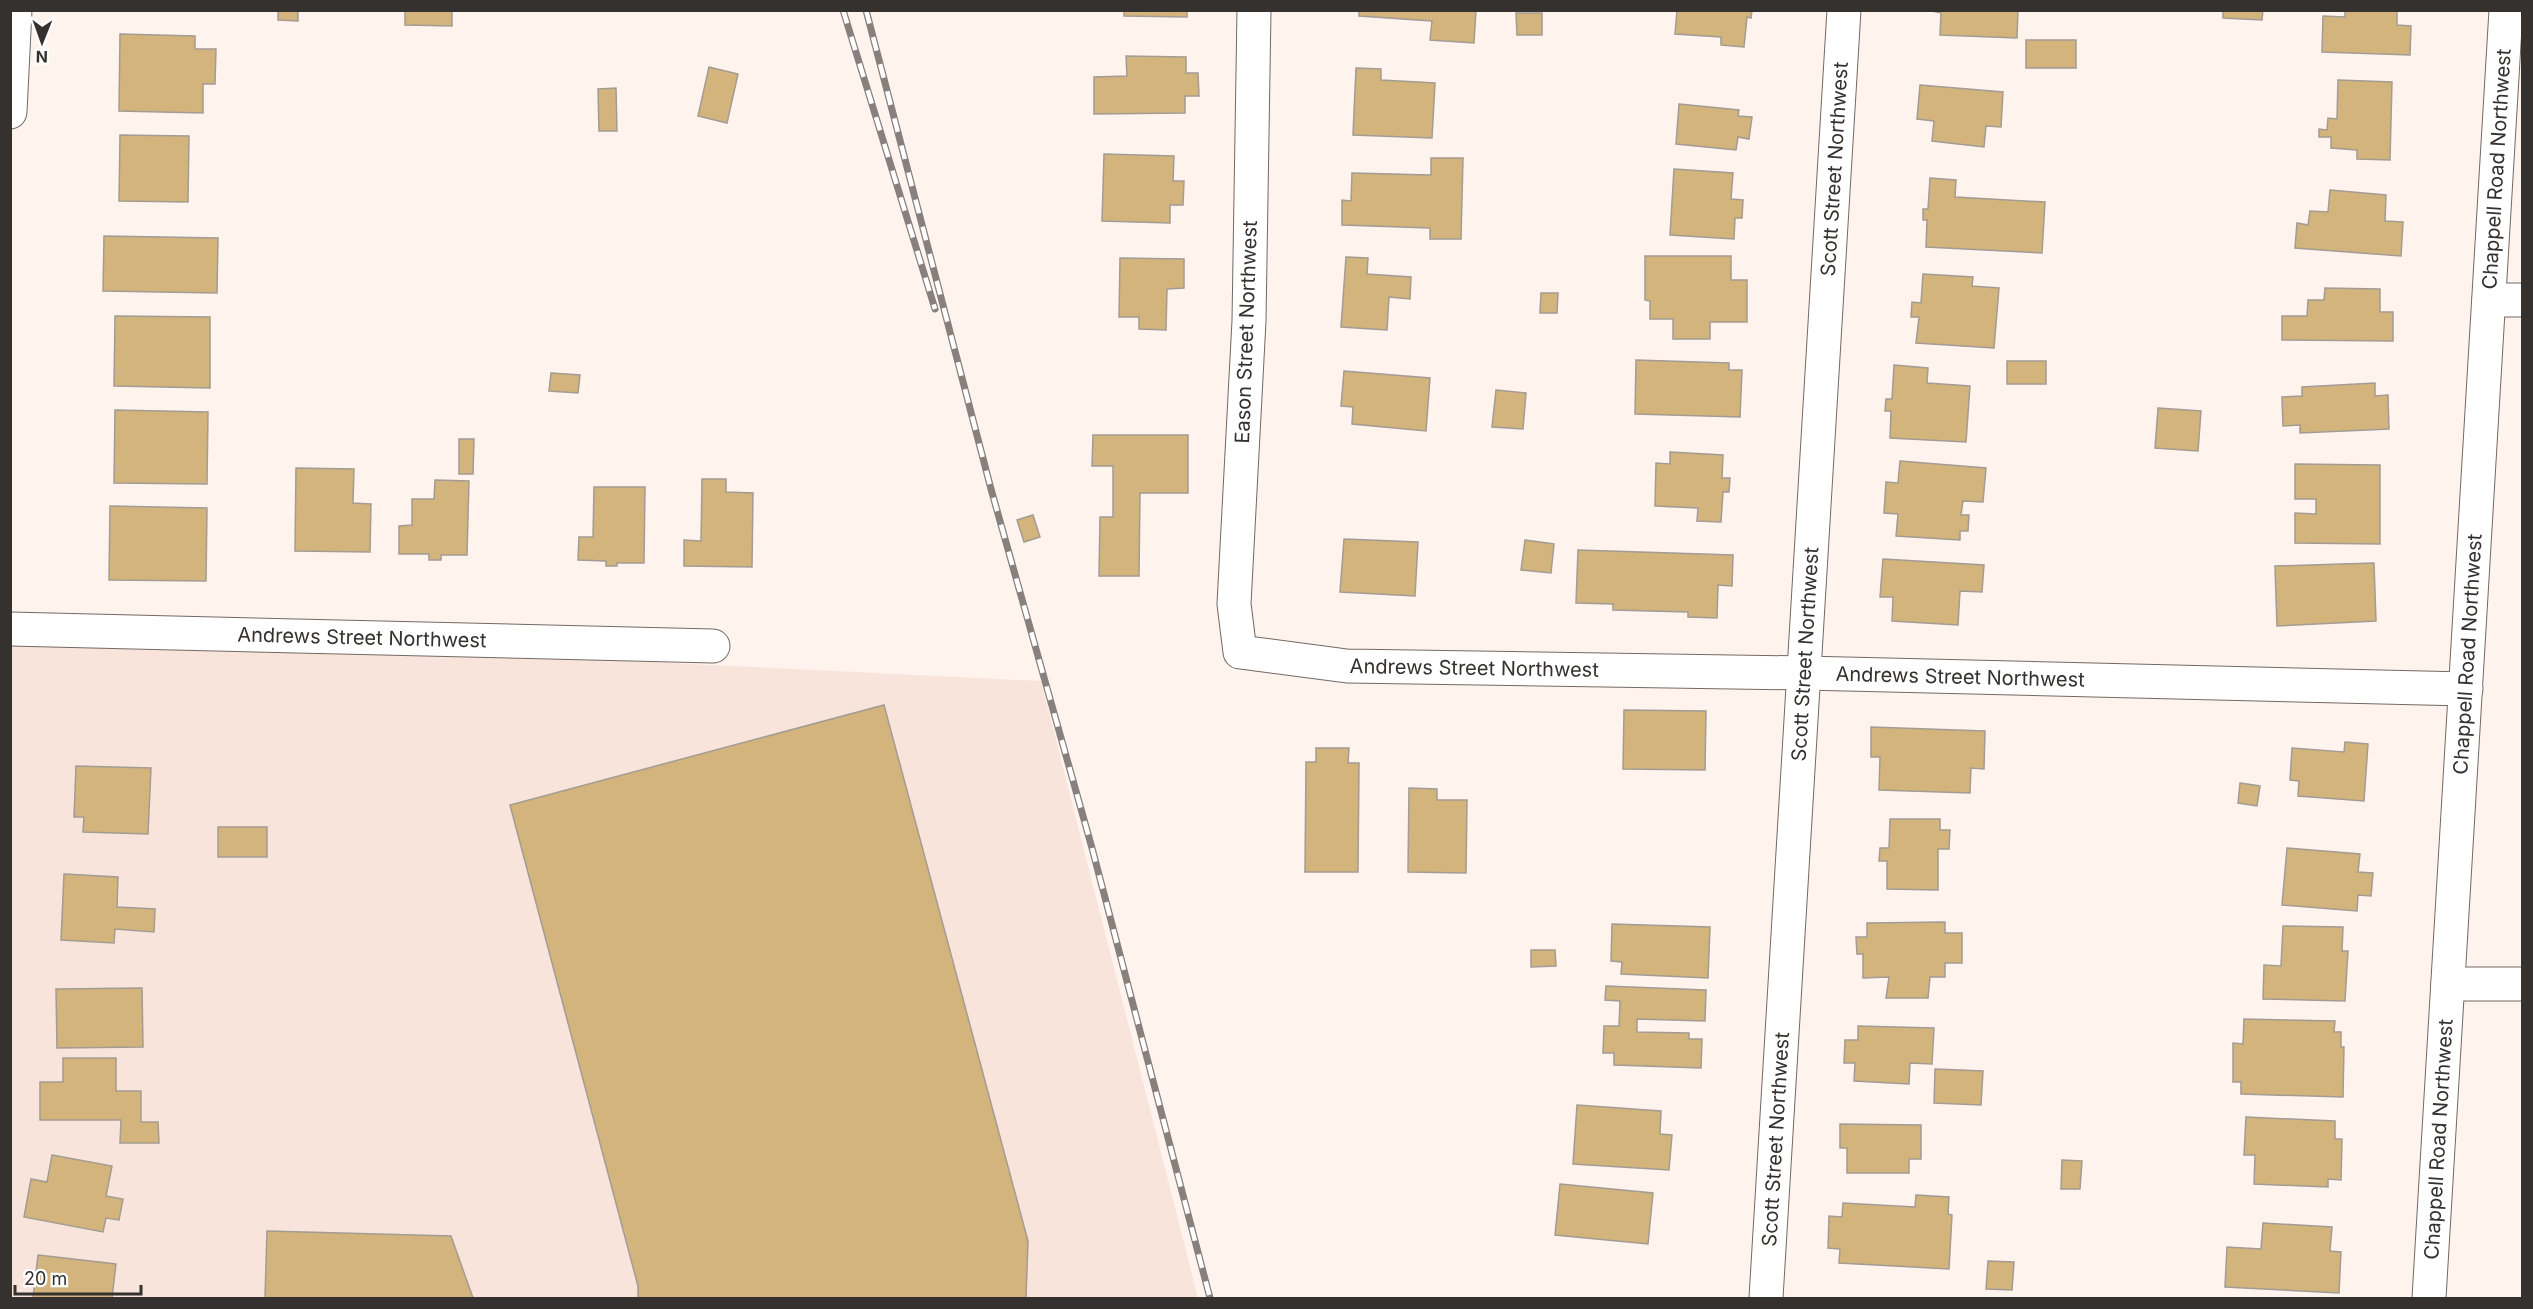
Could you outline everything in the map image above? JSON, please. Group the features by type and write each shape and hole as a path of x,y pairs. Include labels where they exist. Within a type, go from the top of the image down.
{"street":[{"path":"10,112 15,10"},
{"name":"Eason Street Northwest","path":"1240,652 1234,604 1249,321 1254,10"},
{"name":"Scott Street Northwest","path":"1766,1299 1844,10"},
{"name":"Chappell Road Northwest","path":"2429,1299 2506,10"},
{"path":"2489,300 2523,300"},
{"name":"Andrews Street Northwest","path":"10,629 713,646"},
{"name":"Andrews Street Northwest","path":"1240,652 1347,666 1804,673 2466,689"},
{"path":"2448,984 2523,984"}],"shaded area":[{"path":"11,631 1041,681 1198,1298 11,1298"}],"building":[{"path":"278,10 298,10 298,21 278,20"},
{"path":"405,10 452,10 452,26 405,25"},
{"path":"1124,10 1187,10 1187,17 1124,16"},
{"path":"1359,10 1476,10 1474,43 1430,40 1432,21 1359,16"},
{"path":"1677,10 1752,10 1751,18 1747,17 1744,47 1721,45 1721,37 1675,34"},
{"path":"1927,10 2018,10 2017,38 1940,35 1941,13"},
{"path":"2223,10 2263,10 2262,20 2223,18"},
{"path":"2345,10 2397,10 2397,25 2411,26 2410,55 2322,52 2323,16 2345,17"},
{"path":"1516,13 1542,13 1542,35 1517,35"},
{"path":"120,34 195,36 195,49 216,49 215,84 203,84 203,113 119,111"},
{"path":"2026,40 2076,40 2076,68 2026,68"},
{"path":"1126,56 1186,57 1186,73 1198,73 1199,96 1185,96 1185,113 1094,114 1094,77 1127,76"},
{"path":"709,67 738,74 727,123 698,116"},
{"path":"1356,68 1381,69 1381,80 1435,83 1432,138 1353,135"},
{"path":"2338,80 2392,82 2390,160 2357,159 2357,150 2331,148 2331,137 2319,137 2319,129 2327,130 2328,118 2337,119"},
{"path":"1920,85 2003,92 2001,127 1986,126 1984,147 1932,141 1934,121 1917,119"},
{"path":"616,88 617,131 599,131 598,89"},
{"path":"1679,104 1739,110 1738,116 1752,117 1749,139 1738,137 1736,150 1676,144"},
{"path":"120,135 189,136 188,202 119,201"},
{"path":"1104,154 1174,156 1173,181 1184,181 1183,205 1170,205 1170,223 1102,221"},
{"path":"1431,158 1463,158 1461,239 1430,239 1430,228 1342,225 1342,200 1351,201 1352,173 1431,175"},
{"path":"1674,169 1733,173 1731,199 1743,200 1742,218 1735,218 1734,239 1670,235"},
{"path":"1930,178 1956,180 1955,197 2045,202 2042,253 1926,247 1927,220 1923,220 1923,209 1928,209"},
{"path":"2330,190 2386,195 2385,221 2403,222 2401,256 2295,248 2297,223 2308,225 2310,211 2328,212"},
{"path":"104,236 218,238 217,293 103,291"},
{"path":"1645,256 1731,256 1731,280 1747,280 1747,322 1710,322 1710,339 1673,339 1673,319 1650,319 1650,301 1645,300"},
{"path":"1346,257 1368,258 1367,274 1411,277 1410,299 1389,297 1387,330 1341,327"},
{"path":"1120,258 1184,259 1184,288 1167,289 1166,330 1139,329 1139,317 1119,317"},
{"path":"1923,274 1973,277 1972,286 1999,288 1994,348 1916,343 1919,317 1911,317 1912,302 1921,303"},
{"path":"2325,288 2380,289 2380,312 2393,312 2393,341 2282,340 2282,316 2307,316 2308,300 2324,300"},
{"path":"1541,293 1558,293 1557,313 1540,313"},
{"path":"115,316 210,317 210,388 114,386"},
{"path":"1636,360 1729,363 1729,370 1742,370 1740,417 1635,414"},
{"path":"2007,361 2046,361 2046,384 2007,384"},
{"path":"1894,365 1928,368 1927,383 1970,386 1966,442 1890,438 1891,411 1885,411 1886,399 1892,399"},
{"path":"1344,371 1430,378 1426,431 1352,424 1353,407 1341,406"},
{"path":"551,373 580,375 578,393 549,391"},
{"path":"2375,383 2375,396 2388,395 2389,429 2300,433 2300,425 2283,426 2282,397 2302,396 2302,387"},
{"path":"1496,390 1526,393 1523,429 1492,427"},
{"path":"2158,408 2201,411 2198,451 2155,448"},
{"path":"115,410 208,412 207,484 114,483"},
{"path":"1093,435 1188,435 1188,493 1140,493 1139,576 1099,576 1100,517 1113,517 1113,466 1092,466"},
{"path":"459,439 474,439 473,474 459,474"},
{"path":"1670,452 1723,455 1722,478 1730,478 1729,492 1723,492 1721,522 1697,521 1698,508 1655,506 1656,463 1670,464"},
{"path":"1900,461 1986,468 1983,502 1963,501 1961,515 1969,515 1968,531 1960,531 1960,540 1896,536 1898,514 1884,513 1886,482 1898,483"},
{"path":"2295,464 2380,465 2380,544 2295,543 2295,513 2316,514 2316,499 2295,499"},
{"path":"296,468 354,469 353,503 371,504 370,552 295,551"},
{"path":"702,479 726,479 726,492 753,493 752,567 684,566 684,540 701,541"},
{"path":"435,480 469,481 467,555 441,555 441,560 429,560 429,554 399,554 399,526 412,525 412,499 434,499"},
{"path":"594,487 645,487 644,563 617,563 617,566 606,566 606,561 578,560 579,537 593,537"},
{"path":"110,506 207,508 206,581 109,580"},
{"path":"1033,515 1040,537 1024,542 1017,520"},
{"path":"1344,539 1418,542 1415,596 1340,592"},
{"path":"1525,540 1554,544 1551,573 1521,570"},
{"path":"1578,550 1733,555 1732,586 1718,585 1717,618 1688,617 1688,612 1613,610 1613,604 1576,603"},
{"path":"1883,559 1984,565 1982,592 1960,591 1958,625 1892,621 1893,597 1880,597"},
{"path":"2374,563 2376,621 2277,626 2275,566"},
{"path":"884,705 1028,1241 1026,1298 638,1298 638,1286 510,805"},
{"path":"1624,710 1706,711 1705,770 1623,769"},
{"path":"1871,727 1985,731 1984,769 1971,768 1970,793 1879,790 1880,757 1871,757"},
{"path":"2345,742 2368,744 2364,801 2298,796 2299,781 2290,780 2292,748 2344,752"},
{"path":"1316,748 1349,748 1348,763 1359,763 1358,872 1305,872 1306,762 1316,762"},
{"path":"76,766 151,768 148,834 83,832 84,817 74,817"},
{"path":"2240,783 2260,786 2257,806 2238,803"},
{"path":"1409,788 1437,789 1437,800 1467,800 1466,873 1408,872"},
{"path":"1890,819 1940,819 1940,830 1950,830 1949,849 1938,849 1938,890 1887,889 1887,861 1879,861 1880,848 1889,848"},
{"path":"218,827 267,827 267,857 218,857"},
{"path":"2287,848 2360,854 2358,872 2373,873 2371,896 2358,895 2357,911 2282,905"},
{"path":"64,874 118,877 117,907 155,909 154,932 115,929 114,943 61,940"},
{"path":"1945,922 1945,933 1962,933 1962,963 1945,963 1945,977 1930,977 1928,998 1886,998 1889,977 1863,978 1863,954 1857,954 1856,937 1867,937 1867,923"},
{"path":"1612,924 1710,927 1708,978 1621,974 1622,962 1611,961"},
{"path":"2283,926 2343,927 2342,951 2348,951 2345,1001 2263,999 2264,965 2281,966"},
{"path":"1531,950 1555,950 1556,966 1531,967"},
{"path":"1606,986 1706,990 1705,1021 1637,1019 1637,1032 1689,1033 1689,1039 1702,1039 1701,1068 1614,1065 1614,1053 1603,1053 1604,1026 1619,1026 1620,1001 1605,1000"},
{"path":"142,988 143,1047 57,1048 56,989"},
{"path":"2244,1019 2335,1021 2334,1032 2341,1032 2341,1047 2344,1047 2343,1097 2241,1094 2241,1082 2233,1082 2233,1043 2243,1044"},
{"path":"1858,1026 1934,1028 1932,1064 1910,1063 1909,1084 1854,1081 1855,1063 1844,1063 1845,1040 1858,1040"},
{"path":"63,1058 116,1058 116,1091 141,1091 141,1122 158,1122 159,1143 120,1143 121,1120 40,1120 40,1082 63,1082"},
{"path":"1935,1069 1983,1071 1981,1105 1934,1103"},
{"path":"1577,1105 1661,1111 1660,1134 1672,1135 1669,1170 1573,1164"},
{"path":"2246,1117 2335,1121 2335,1139 2342,1139 2341,1180 2328,1179 2328,1187 2254,1184 2255,1155 2244,1155"},
{"path":"1840,1124 1921,1125 1921,1159 1909,1159 1909,1173 1847,1173 1847,1148 1840,1148"},
{"path":"52,1155 112,1166 106,1196 123,1199 119,1220 106,1218 103,1232 24,1217 31,1179 47,1182"},
{"path":"2062,1160 2082,1161 2080,1189 2061,1189"},
{"path":"1560,1184 1653,1193 1648,1244 1555,1235"},
{"path":"1916,1195 1949,1197 1948,1214 1952,1215 1949,1269 1839,1263 1840,1249 1828,1248 1829,1216 1842,1217 1843,1203 1915,1207"},
{"path":"2263,1223 2332,1227 2330,1251 2341,1252 2339,1293 2225,1287 2227,1247 2261,1249"},
{"path":"267,1231 451,1236 473,1298 265,1298"},
{"path":"38,1255 116,1264 112,1298 33,1298"},
{"path":"1988,1261 2014,1262 2012,1290 1986,1289"}],"railway":[{"path":"843,10 935,309"},
{"path":"866,10 991,489 1092,848 1210,1298"}]}
